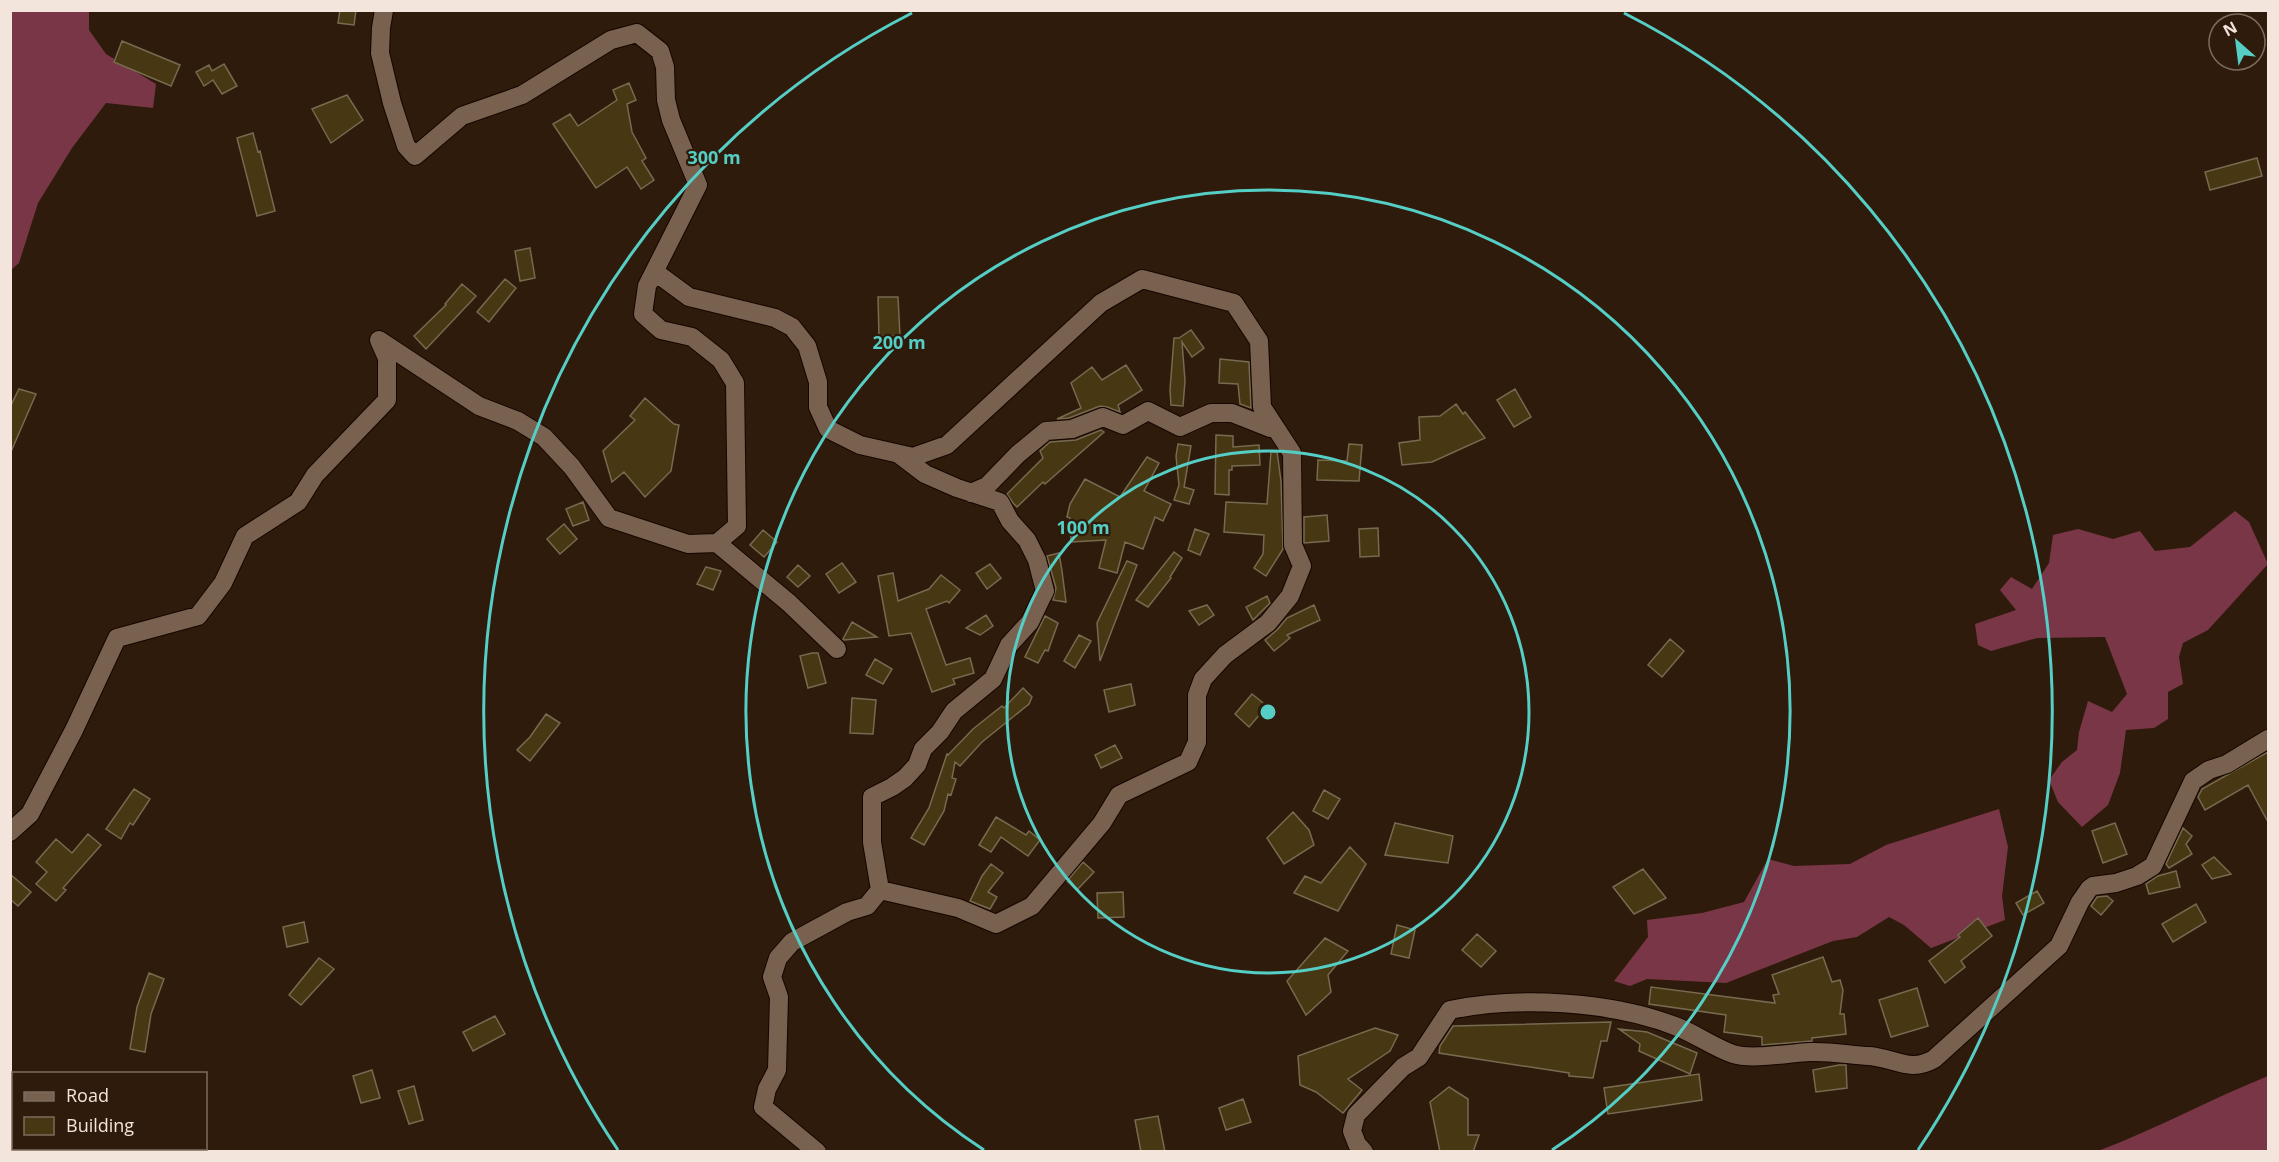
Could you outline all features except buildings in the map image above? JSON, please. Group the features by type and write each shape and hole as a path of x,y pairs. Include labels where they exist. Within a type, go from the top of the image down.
{"street":[{"path":"10,832 30,814 74,730 117,638 198,616 223,583 245,536 298,502 315,476 387,400 387,358 379,340 478,406 518,421 544,437 572,467 609,518 688,544 717,543 737,526 735,383 721,360 692,337 661,330 643,314 647,286 698,185 671,120 666,100 665,67 660,51 636,33 611,40 522,95 462,116 415,156 406,146 392,103 380,53 384,10"},
{"path":"655,272 688,297 775,318 792,327 807,346 818,382 818,407 828,429 860,445 913,458 947,445 1101,303 1142,279 1234,303 1259,341 1262,407 1292,453 1293,545 1302,566 1290,596 1268,623 1225,655 1203,679 1197,695 1197,742 1188,762 1119,795 1102,823 1032,906 996,924 958,908 880,890"},
{"path":"971,493 987,486 1018,454 1046,431 1072,429 1103,417 1123,425 1148,411 1180,427 1211,413 1232,413 1270,428"},
{"path":"817,1152 763,1107 767,1089 777,1070 779,997 772,977 778,958 792,942 847,912 867,906 880,890 872,842 872,797 904,778 917,765 924,748 940,732 954,711 993,679 1009,645 1030,622 1045,591 1037,560 1027,540 1010,521 1000,502 925,474 898,454"},
{"path":"717,543 789,603 837,649"},
{"path":"1364,1152 1357,1144 1352,1131 1356,1114 1403,1067 1419,1057 1450,1010 1476,1005 1566,1002 1636,1015 1674,1025 1733,1054 1780,1056 1811,1052 1886,1058 1912,1067 1923,1065 1934,1059 2059,946 2080,902 2089,889 2093,886 2126,880 2153,866 2193,781 2209,770 2228,764 2268,739"}],"shaded area":[{"path":"11,11 89,11 89,30 106,54 156,84 153,108 106,103 72,148 38,203 19,263 11,270"},
{"path":"2235,511 2249,522 2268,564 2208,630 2183,643 2179,657 2183,684 2168,692 2168,719 2154,728 2126,730 2120,773 2108,805 2082,827 2058,802 2049,780 2062,762 2077,750 2079,732 2088,701 2112,712 2127,694 2105,637 2037,638 1991,651 1978,645 1975,624 2016,610 2000,590 2011,577 2032,589 2049,563 2053,535 2078,529 2113,539 2140,531 2155,551 2190,547"},
{"path":"1999,809 2008,847 2002,896 2005,920 1931,948 1904,925 1889,917 1857,937 1833,941 1726,983 1647,979 1630,986 1614,981 1648,937 1647,920 1702,913 1744,902 1768,859 1794,866 1850,864 1886,845"},
{"path":"2268,1076 2268,1151 2098,1151 2141,1133"}]}
